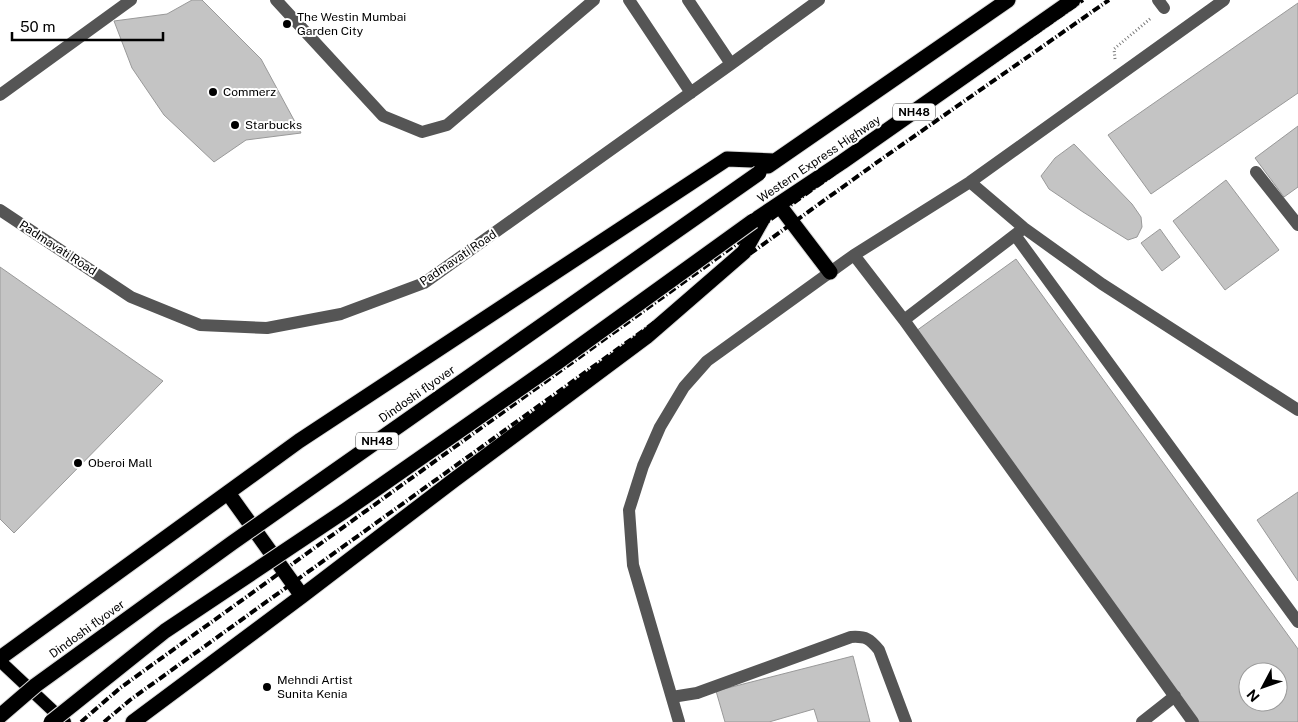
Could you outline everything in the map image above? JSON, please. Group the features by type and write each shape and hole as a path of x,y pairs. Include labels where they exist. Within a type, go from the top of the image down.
{"highway":[{"name":"Western Express Highway","path":"759,173 1008,0"},
{"name":"Western Express Highway","path":"759,217 842,162 1073,0"},
{"path":"0,659 299,441 727,159 774,161"},
{"name":"Dindoshi flyover","path":"0,716 43,680 232,543 759,173"},
{"path":"779,204 830,272"},
{"path":"133,722 646,336 744,252 759,217"},
{"name":"NH48","path":"51,722 165,631 346,510 539,376 759,217"},
{"path":"228,493 302,596"}],"main road":[{"path":"0,659 65,722"}],"street":[{"path":"0,95 131,0"},
{"path":"276,0 384,116 422,132 447,125 594,0"},
{"path":"629,0 691,93"},
{"path":"688,0 731,64"},
{"name":"Padmavati Road","path":"0,210 131,297 200,325 267,328 341,314 424,283 819,0"},
{"path":"679,722 651,632 633,565 629,510 643,466 660,427 684,387 707,361 830,272 970,182 1224,0"},
{"path":"1256,172 1298,225"},
{"path":"970,182 1019,231 1298,622"},
{"path":"904,320 1019,231"},
{"path":"1019,231 1298,410"},
{"path":"854,255 904,320 1193,722"},
{"path":"672,698 697,692 851,637 861,636 871,640 879,650 906,722"},
{"path":"1142,722 1174,696"}],"path":[{"path":"1114,49 1161,4"}],"building":[{"name":"Commerz","path":"192,0 202,0 261,59 301,133 246,140 214,162 164,115 132,68 114,21 167,14"},
{"path":"1298,3 1298,93 1151,194 1108,135"},
{"path":"1298,126 1298,187 1284,197 1255,158"},
{"path":"1074,144 1132,204 1141,217 1142,227 1137,237 1128,240 1049,189 1041,176 1055,158"},
{"path":"1226,180 1279,250 1225,290 1173,221"},
{"path":"1160,229 1180,257 1162,271 1141,243"},
{"path":"1016,259 1298,649 1298,722 1199,722 916,331"},
{"path":"0,267 163,381 14,533 0,519"},
{"path":"1298,492 1298,581 1257,520"},
{"path":"853,656 870,722 818,722 814,709 769,722 725,722 716,691"}],"railway":[{"path":"81,722 120,688 874,145 1083,0"},
{"path":"104,722 130,700 883,158 1109,0"}],"place":[{"name":"The Westin Mumbai Garden City","path":"287,24"},
{"name":"Commerz","path":"213,92"},
{"name":"Starbucks","path":"235,125"},
{"name":"Oberoi Mall","path":"78,463"},
{"name":"Mehndi Artist Sunita Kenia","path":"267,687"}]}
